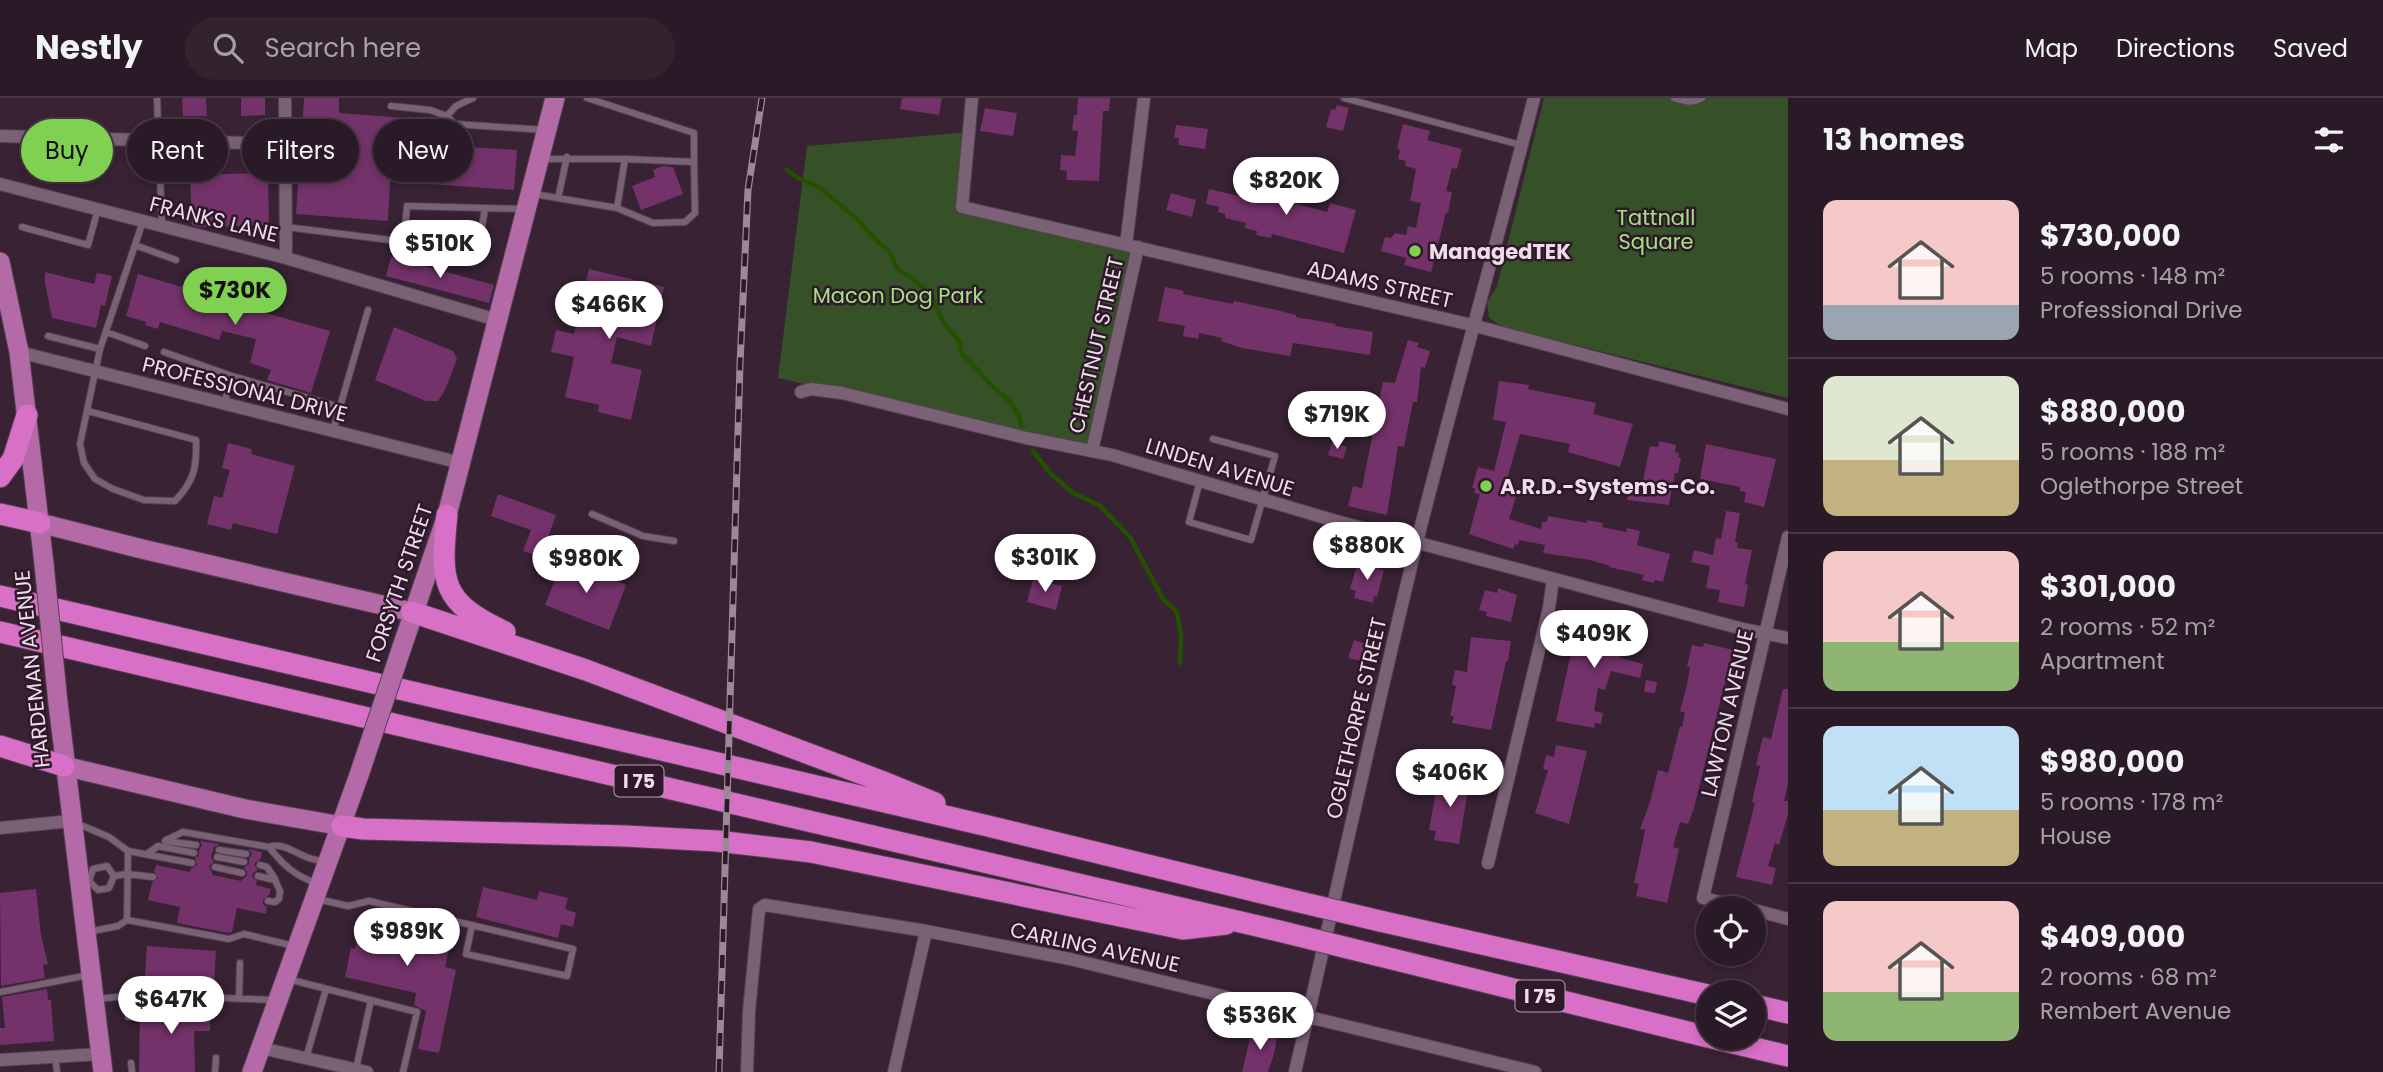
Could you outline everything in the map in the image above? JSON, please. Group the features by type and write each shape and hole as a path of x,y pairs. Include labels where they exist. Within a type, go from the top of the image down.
{"highway":[{"path":"0,477 13,459 27,415"},
{"path":"0,514 40,523"},
{"path":"447,515 444,548 446,576 461,607 484,622 586,670"},
{"name":"I 75","path":"0,596 988,826 1380,921 1696,992"},
{"path":"412,612 586,670 881,781 988,826"},
{"name":"I 75","path":"0,632 1279,931 1696,1034"},
{"path":"0,746 64,766"},
{"path":"342,826 363,829 625,836 757,846 855,860 1183,929 1240,922"},
{"path":"1766,1008 1788,1013"},
{"name":"I 75","path":"1763,1050 1788,1056"}],"main road":[{"name":"FORSYTH STREET","path":"252,1072 342,826 412,612 447,515 555,98"},
{"name":"HARDEMAN AVENUE","path":"0,262 5,306 19,352 40,523 64,766 71,821 84,883 86,933 102,1063"},
{"path":"40,523 142,550 412,612"},
{"path":"64,766 245,809 342,826"}],"street":[{"path":"285,98 285,119"},
{"name":"ADAMS STREET","path":"972,98 962,206 1472,325 1788,409"},
{"name":"CHESTNUT STREET","path":"1092,451 1132,246 1144,98"},
{"name":"OGLETHORPE STREET","path":"1295,1072 1417,543 1472,325 1534,98"},
{"path":"0,136 127,140"},
{"path":"285,182 286,258"},
{"name":"FRANKS LANE","path":"0,184 286,258 497,320"},
{"name":"PROFESSIONAL DRIVE","path":"19,352 461,463"},
{"name":"LINDEN AVENUE","path":"801,392 811,389 842,393 1026,438 1092,451 1417,543 1743,629 1788,638"},
{"name":"LAWTON AVENUE","path":"1703,896 1788,537"},
{"path":"1488,863 1549,608 1553,579"},
{"path":"0,828 71,821"},
{"name":"CARLING AVENUE","path":"747,1072 749,1011 760,909 765,905 926,931 1070,960 1535,1072"},
{"path":"1766,913 1788,919"},
{"path":"894,1072 926,931"},
{"path":"261,1048 362,1071"},
{"path":"0,1060 55,1056 102,1063"}],"lane":[{"path":"157,98 158,119"},
{"path":"447,116 456,106 474,98"},
{"path":"404,241 407,206 485,208 558,198 617,208 653,223 685,222 695,213 694,133 587,98"},
{"path":"1344,98 1522,145"},
{"path":"1674,98 1689,102 1702,98"},
{"path":"391,106 430,110 447,116 455,124 547,130"},
{"path":"538,159 567,157 694,162"},
{"path":"558,198 567,157"},
{"path":"617,208 625,159"},
{"path":"160,182 162,226"},
{"path":"286,227 478,251 485,208"},
{"path":"22,227 88,245 98,209"},
{"path":"88,411 196,440 197,461 190,485 175,501 144,500 113,489 95,479 84,464 80,444 100,349 143,221"},
{"path":"135,245 176,260"},
{"path":"333,431 368,310"},
{"path":"106,332 145,346"},
{"path":"48,335 100,349"},
{"path":"164,352 232,376 340,407"},
{"path":"224,404 232,376"},
{"path":"1200,481 1189,522 1251,540 1275,456 1213,439"},
{"path":"592,514 643,536 674,541"},
{"path":"71,821 109,837 128,851 192,863"},
{"path":"147,854 183,832 269,847 276,845 328,863"},
{"path":"158,846 195,849 166,840"},
{"path":"269,847 290,871 318,891 348,906 369,901 472,925 573,949 567,976 466,954 472,925"},
{"path":"127,920 128,851"},
{"path":"218,853 245,858"},
{"path":"263,863 280,891 279,899 275,902 268,901"},
{"path":"107,866 114,876 108,888 97,890 84,883 93,869 107,866"},
{"path":"215,867 242,873"},
{"path":"114,876 127,874 153,877"},
{"path":"258,876 275,880"},
{"path":"86,933 118,926 127,920 229,939 244,934 297,947"},
{"path":"239,997 240,963"},
{"path":"0,992 91,975"},
{"path":"286,978 417,1012 403,1072"},
{"path":"306,1058 326,989"},
{"path":"127,996 128,1017"},
{"path":"94,999 127,996 278,1000"},
{"path":"362,1071 371,1000"},
{"path":"55,1056 57,1072"},
{"path":"215,1072 216,1058"},
{"path":"131,1063 132,1072"}],"green space":[{"name":"Tattnall Square","path":"1544,98 1788,98 1788,398 1503,327 1489,318 1487,303 1497,286"},
{"name":"Macon Dog Park","path":"971,132 962,208 1138,247 1091,449 778,378 807,146"}],"building":[{"path":"182,98 206,98 207,116 183,116"},
{"path":"241,98 265,98 265,115 241,116"},
{"path":"304,98 339,98 339,113 419,119 373,119 373,182 390,182 388,221 296,214 298,182 359,182 359,119 303,119"},
{"path":"902,98 942,98 939,115 900,109"},
{"path":"1078,98 1110,98 1109,111 1103,111 1099,181 1066,180 1067,171 1060,170 1061,155 1075,156 1078,131 1072,130 1074,115 1077,115"},
{"path":"1337,105 1349,108 1343,131 1326,127 1331,109 1335,110"},
{"path":"985,108 1017,113 1013,136 980,131"},
{"path":"1403,124 1430,131 1427,140 1462,149 1457,169 1452,168 1446,191 1452,192 1431,272 1404,265 1406,258 1381,251 1385,237 1391,238 1395,233 1406,235 1408,226 1416,228 1421,203 1410,201 1416,169 1405,166 1406,161 1398,159 1400,150 1397,148"},
{"path":"1176,125 1208,129 1205,149 1178,145 1179,138 1174,138"},
{"path":"473,147 517,150 514,190 404,182 473,182"},
{"path":"663,166 673,167 683,194 641,210 632,186 655,177 653,170"},
{"path":"228,174 242,174 242,182 268,182 269,225 192,225 190,182 228,182"},
{"path":"1256,177 1269,179 1266,191 1280,194 1279,199 1327,212 1330,203 1356,210 1344,253 1272,234 1271,238 1256,235 1257,231 1245,228 1246,223 1225,218 1225,214 1218,212 1219,207 1206,204 1209,189 1251,199"},
{"path":"1171,193 1196,200 1192,217 1166,210"},
{"path":"391,257 494,285 489,303 386,276"},
{"path":"589,269 664,287 651,346 617,337 611,363 642,370 631,420 598,412 599,405 565,397 574,357 551,352 556,330 574,334"},
{"path":"45,272 94,284 97,273 112,276 105,306 101,305 96,328 52,318"},
{"path":"138,274 182,287 183,283 230,298 236,280 254,286 248,308 330,331 311,393 267,380 271,370 250,363 256,339 222,331 219,340 160,322 158,329 126,316"},
{"path":"1165,287 1184,291 1183,294 1233,304 1234,301 1336,324 1335,326 1373,332 1370,355 1293,343 1290,356 1242,348 1221,341 1222,338 1199,333 1198,339 1183,336 1185,326 1158,321"},
{"path":"394,327 453,351 457,359 438,401 426,401 375,380"},
{"path":"1408,340 1419,343 1417,347 1430,351 1425,368 1421,367 1417,402 1413,402 1404,447 1398,446 1387,515 1348,506 1353,486 1362,488 1383,382 1395,383"},
{"path":"1499,381 1529,385 1528,389 1596,403 1593,414 1633,424 1620,467 1568,452 1570,444 1520,434 1504,490 1517,494 1509,519 1541,529 1542,522 1547,522 1548,516 1603,523 1602,527 1626,532 1627,528 1640,531 1637,545 1670,554 1663,582 1642,580 1644,575 1590,560 1543,553 1545,545 1519,540 1513,549 1469,534 1480,494 1474,493 1475,488 1472,488 1478,467 1494,471 1506,422 1493,420"},
{"path":"1659,441 1676,445 1675,452 1679,453 1678,457 1681,458 1678,473 1675,473 1669,505 1627,500 1629,487 1641,490 1650,446 1658,447"},
{"path":"1332,442 1347,447 1343,459 1328,455"},
{"path":"228,443 252,449 251,454 295,466 277,534 233,523 231,530 207,524 214,496 222,498 230,470 222,468"},
{"path":"1706,444 1776,459 1764,507 1744,502 1746,492 1740,491 1740,487 1700,479"},
{"path":"498,494 556,515 541,557 523,551 531,530 491,516"},
{"path":"1726,511 1740,513 1735,542 1738,543 1737,548 1752,550 1745,584 1748,585 1744,607 1718,602 1720,590 1706,588 1710,566 1691,562 1694,550 1713,555 1716,538 1721,539"},
{"path":"563,560 626,585 609,630 545,605"},
{"path":"1358,562 1384,570 1373,603 1354,598 1356,591 1350,589"},
{"path":"1033,579 1062,586 1056,610 1027,602"},
{"path":"1498,588 1517,595 1511,622 1486,616 1487,612 1479,610 1485,590 1497,593"},
{"path":"1587,613 1624,623 1622,633 1627,634 1620,658 1643,664 1640,678 1611,671 1605,690 1598,688 1594,711 1603,713 1601,724 1595,723 1594,728 1556,721 1571,653 1576,655"},
{"path":"1471,637 1511,641 1491,730 1452,723 1454,716 1450,716 1456,686 1452,685 1455,670 1467,672"},
{"path":"1354,640 1370,645 1365,662 1348,658"},
{"path":"1704,643 1733,650 1694,808 1688,824 1680,822 1673,847 1679,849 1667,903 1636,896 1639,884 1634,883 1645,830 1640,829 1658,770 1668,773 1680,726 1682,727 1685,713 1680,711 1687,685 1690,667 1687,667 1692,645 1703,647"},
{"path":"1646,680 1657,682 1655,693 1644,692"},
{"path":"1783,689 1788,689 1788,784 1784,801 1788,801 1788,814 1779,845 1775,843 1768,866 1776,868 1772,885 1736,877 1755,803 1752,802 1760,766 1756,765 1763,737 1771,739"},
{"path":"1556,745 1587,751 1569,824 1535,813 1548,770 1543,769 1546,755 1554,757"},
{"path":"1444,774 1470,778 1459,844 1434,840 1436,831 1429,830 1437,786 1442,787"},
{"path":"200,841 220,844 214,847 211,857 214,862 209,866 213,875 241,881 247,875 244,868 249,864 252,854 249,849 262,852 261,859 254,864 258,870 252,877 257,881 256,885 271,889 263,900 267,907 266,914 237,908 232,932 229,933 177,923 180,907 148,900 152,883 158,878 154,872 156,865 190,872 197,865 195,858 202,845"},
{"path":"483,887 537,900 539,891 568,898 565,909 576,913 573,927 561,924 558,938 476,917"},
{"path":"36,889 41,935 48,964 43,965 45,978 1,986 0,893"},
{"path":"364,912 452,933 445,967 456,970 439,1053 418,1049 426,1011 414,1005 416,993 345,977 351,948 355,949"},
{"path":"147,946 216,951 214,981 145,976"},
{"path":"47,989 48,1000 51,1000 54,1041 0,1045 0,1028 5,1028 2,997"},
{"path":"140,1003 210,1003 210,1031 194,1031 195,1072 139,1072"},
{"path":"1262,1028 1278,1032 1268,1072 1242,1072 1251,1033 1261,1035"}],"waterway":[{"path":"787,170 819,187 857,219 890,252 896,267 930,294 944,323 959,341 961,352 1010,402 1019,416 1021,426"},
{"path":"1033,451 1050,473 1073,493 1099,505 1130,537 1163,599 1177,612 1181,635 1180,663"}],"railway":[{"path":"719,1072 740,364 748,190 762,98"}],"place":[{"name":"ManagedTEK","path":"1415,251"},
{"name":"A.R.D.-Systems-Co.","path":"1486,486"}]}
